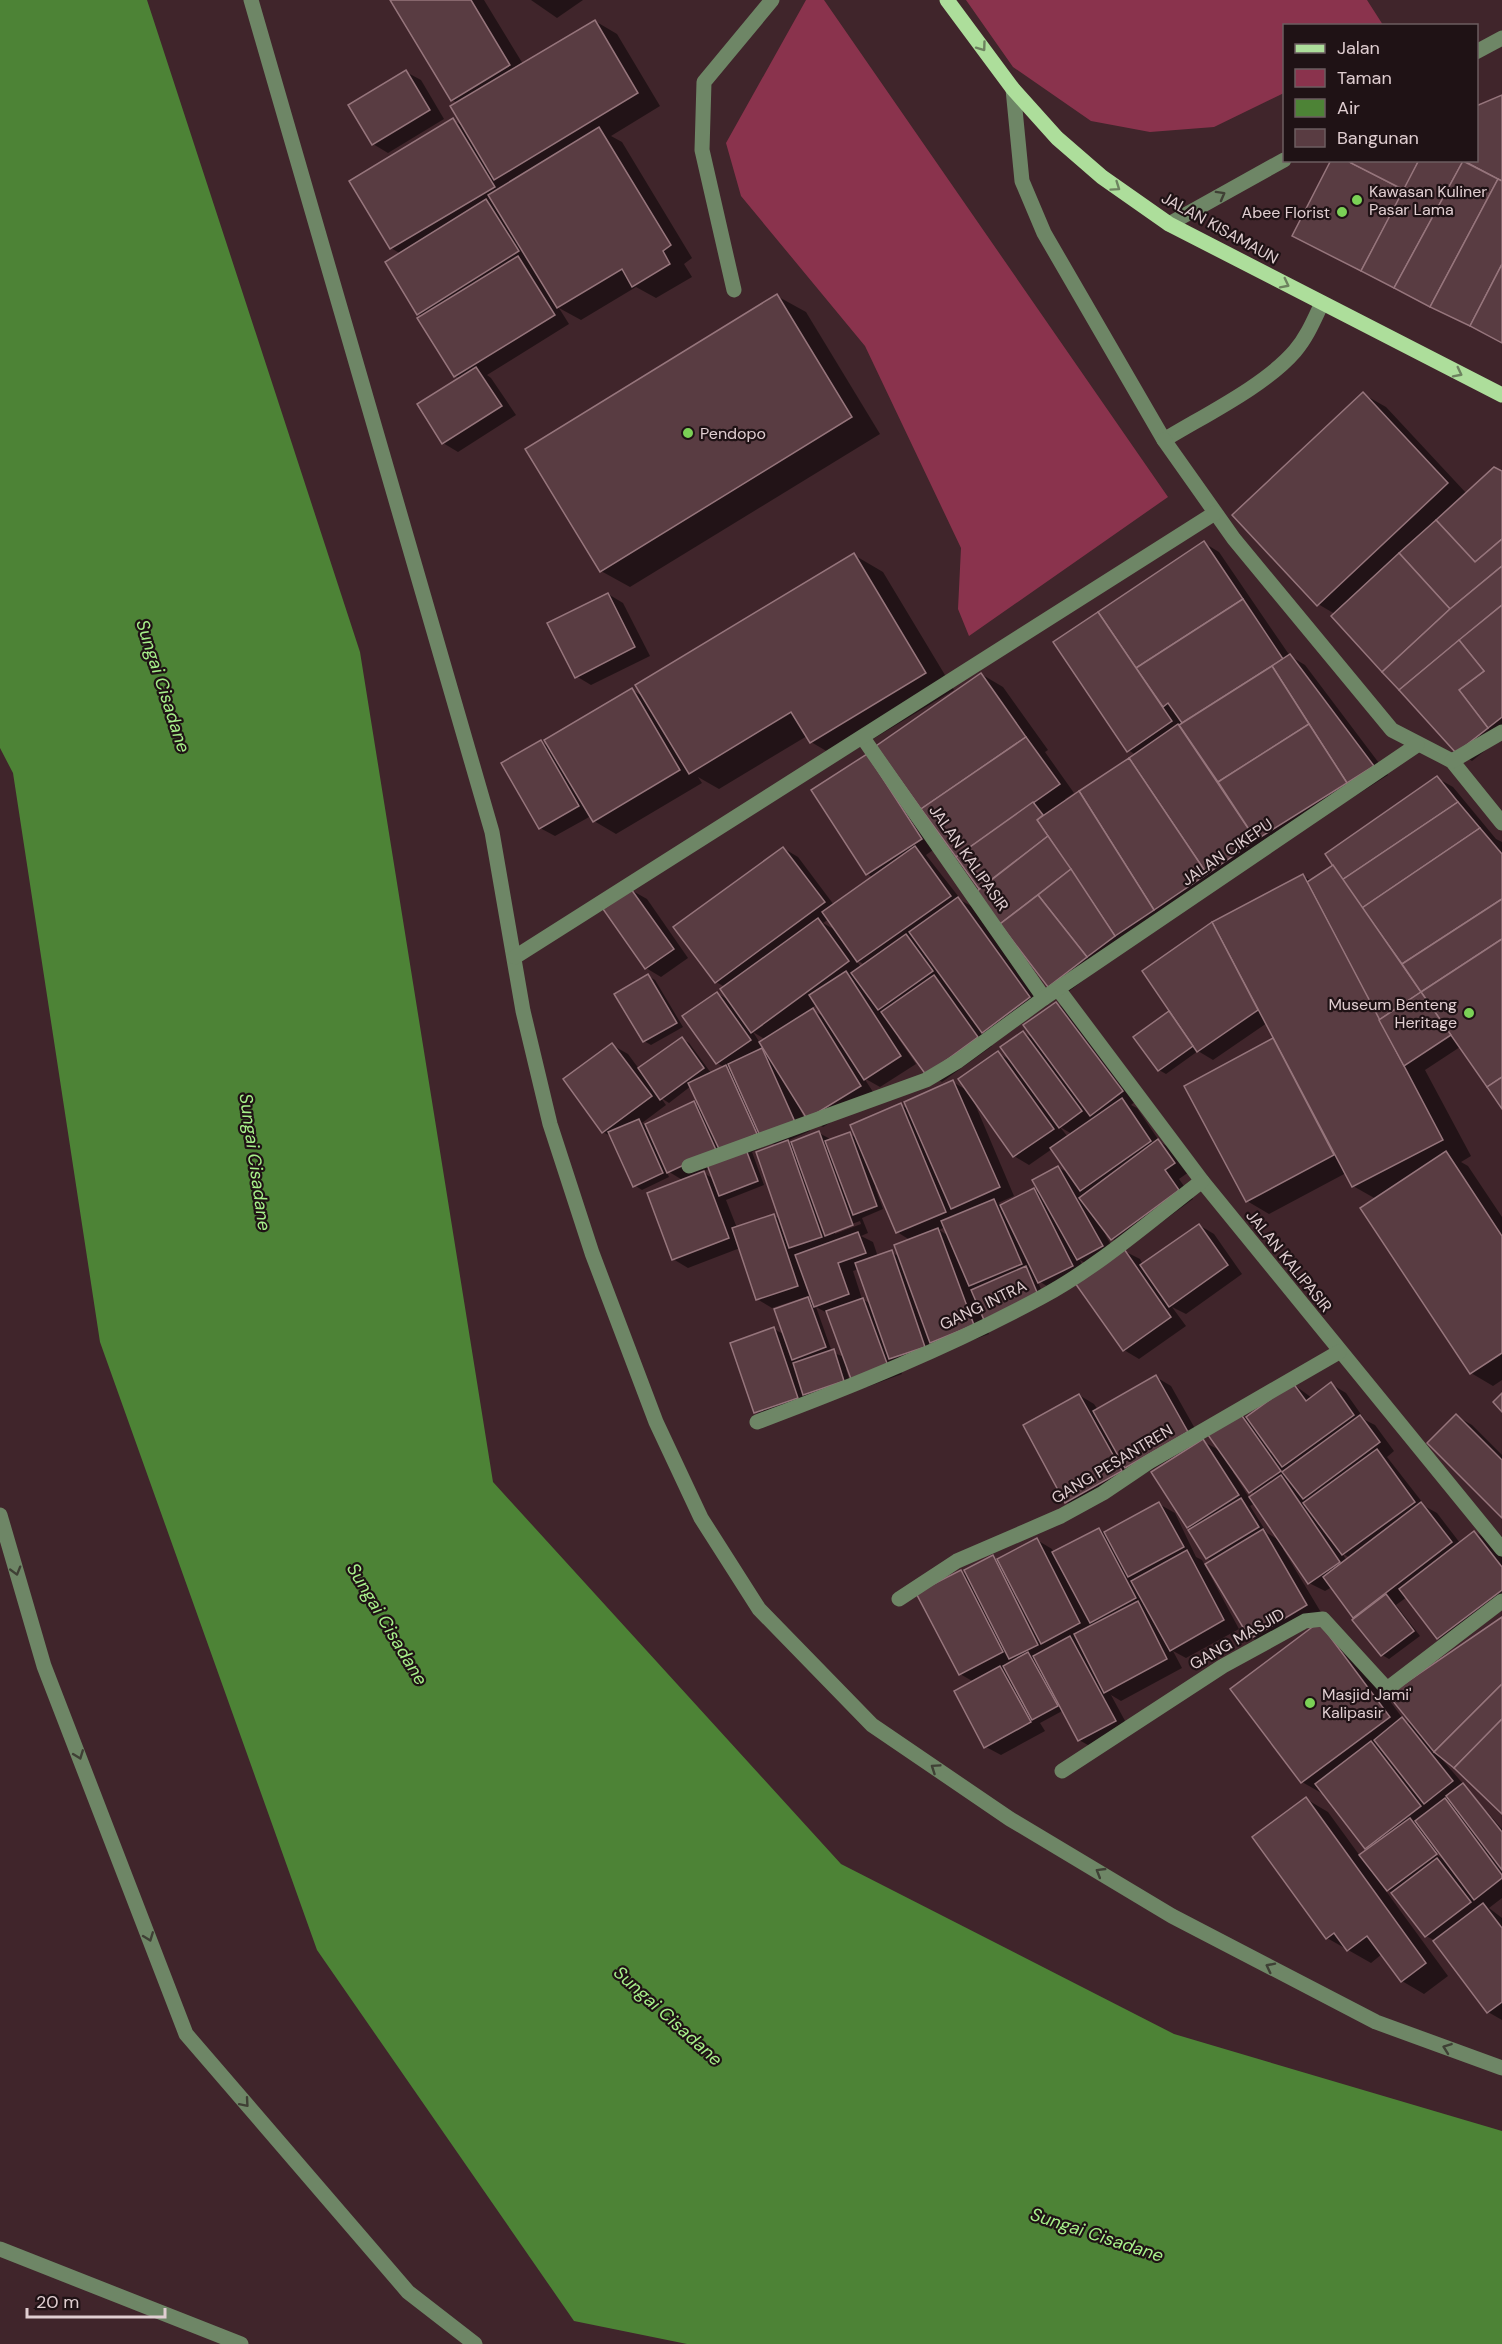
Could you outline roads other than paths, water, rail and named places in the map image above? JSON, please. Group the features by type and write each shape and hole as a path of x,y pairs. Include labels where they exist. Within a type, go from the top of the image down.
{"main road":[{"name":"JALAN KISAMAUN","path":"947,0 1013,89 1057,138 1169,224 1502,395"}],"street":[{"path":"251,0 492,832 515,957 522,1011 550,1124 592,1253 656,1422 701,1518 759,1609 872,1725 1010,1819 1172,1916 1376,2022 1502,2068"},
{"path":"734,290 702,150 704,82 772,0"},
{"path":"1478,51 1502,38"},
{"path":"1013,89 1022,181 1039,223 1164,440 1215,513 1392,730 1417,745 1452,761 1502,823"},
{"path":"1169,224 1283,161"},
{"path":"1164,440 1269,375 1293,353 1305,338 1323,303"},
{"path":"515,957 1215,513"},
{"path":"1452,761 1502,732"},
{"name":"JALAN KALIPASIR","path":"863,738 1044,998"},
{"name":"JALAN CIKEPU","path":"689,1166 926,1080 958,1061 1044,998 1417,745"},
{"name":"JALAN KALIPASIR","path":"1058,989 1202,1181 1339,1352 1502,1549"},
{"name":"GANG INTRA","path":"757,1422 827,1396 911,1360 1041,1298 1092,1265 1202,1181"},
{"name":"GANG PESANTREN","path":"899,1599 957,1561 1061,1516 1104,1493 1149,1462 1339,1352"},
{"path":"0,1515 44,1666 186,2034 408,2292 475,2344"},
{"name":"GANG MASJID","path":"1062,1771 1176,1695 1305,1621 1323,1619 1387,1689 1502,1601"},
{"path":"0,2249 241,2344"}],"water":[{"name":"Sungai Cisadane","path":"0,0 147,0 360,652 493,1482 841,1864 1174,2034 1502,2131 1502,2344 687,2344 574,2321 317,1950 100,1342 13,773 0,748"}],"place":[{"name":"Kawasan Kuliner Pasar Lama","path":"1357,200"},
{"name":"Abee Florist","path":"1342,212"},
{"name":"Pendopo","path":"688,433"},
{"name":"Museum Benteng Heritage","path":"1469,1013"},
{"name":"Masjid Jami' Kalipasir","path":"1310,1703"}]}
